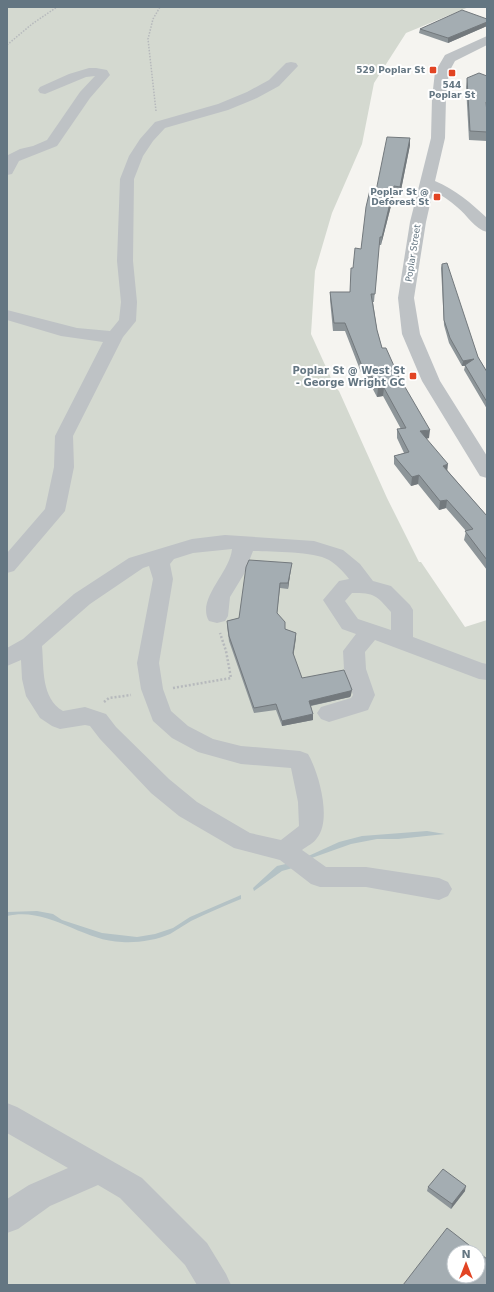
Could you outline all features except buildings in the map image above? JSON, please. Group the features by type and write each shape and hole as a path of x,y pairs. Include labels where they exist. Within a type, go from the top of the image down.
{"street":[{"name":"Poplar Street","path":"487,40 450,58 442,72 438,98 438,138 418,222 406,298 411,334 431,381 487,472"},
{"path":"7,566 55,511 64,467 64,436 115,336 127,321 129,302 125,261 126,179 136,156 147,139 160,125 223,107 252,95 274,83 285,74 291,66"},
{"path":"7,171 13,158 24,152 37,150 52,143 85,95 103,75 102,72 98,70 86,73 70,78 45,90"},
{"path":"427,183 446,191 463,204 487,227"},
{"path":"7,315 79,334 105,338 115,336"},
{"path":"7,658 31,644 82,599 136,563 192,546 224,542 314,548 336,555 353,569 366,586"},
{"path":"217,616 218,596 234,574 242,555 244,544"},
{"path":"167,553 159,564 163,579 148,663 153,691 161,715 180,732 206,746 241,755 300,760 303,765 308,790 311,826 307,834 292,843 287,852"},
{"path":"402,641 402,610 384,591 366,586 346,586 334,600 350,624 402,641 479,671 487,672"},
{"path":"329,713 360,704 364,695 355,669 354,651 370,631"},
{"path":"31,644 33,679 36,693 47,711 60,720 82,717 98,720 108,733 160,786 188,808 243,841 287,852 320,877 366,877 439,888"},
{"path":"7,1117 131,1188 196,1254 215,1285"},
{"path":"7,1218 36,1199 100,1170"}],"path":[{"path":"7,45 32,24 57,7"},
{"path":"160,7 153,19 148,39 156,111 160,125"},
{"path":"82,717 109,698 232,678 226,651 216,624 217,616"}],"shaded area":[{"path":"7,7 469,7 406,33 374,83 362,144 332,213 315,271 311,334 335,387 339,391 387,498 419,562 421,562 465,627 487,620 487,1285 7,1285"},
{"path":"427,831 445,834 398,839 377,839 351,844 306,860 304,858 339,842 362,836"},
{"path":"290,863 296,867 282,871 254,891 253,888 277,866"},
{"path":"241,895 241,899 209,912 170,934 159,938 140,941 122,942 107,940 37,916 22,914 7,916 7,912 37,911 53,914 62,920 102,933 137,937 155,934 173,928 190,917"}],"place":[{"name":"529 Poplar St","path":"433,70"},
{"name":"544 Poplar St","path":"452,73"},
{"name":"Poplar St @ Deforest St","path":"437,197"},
{"name":"Poplar St @ West St - George Wright GC","path":"413,376"}]}
